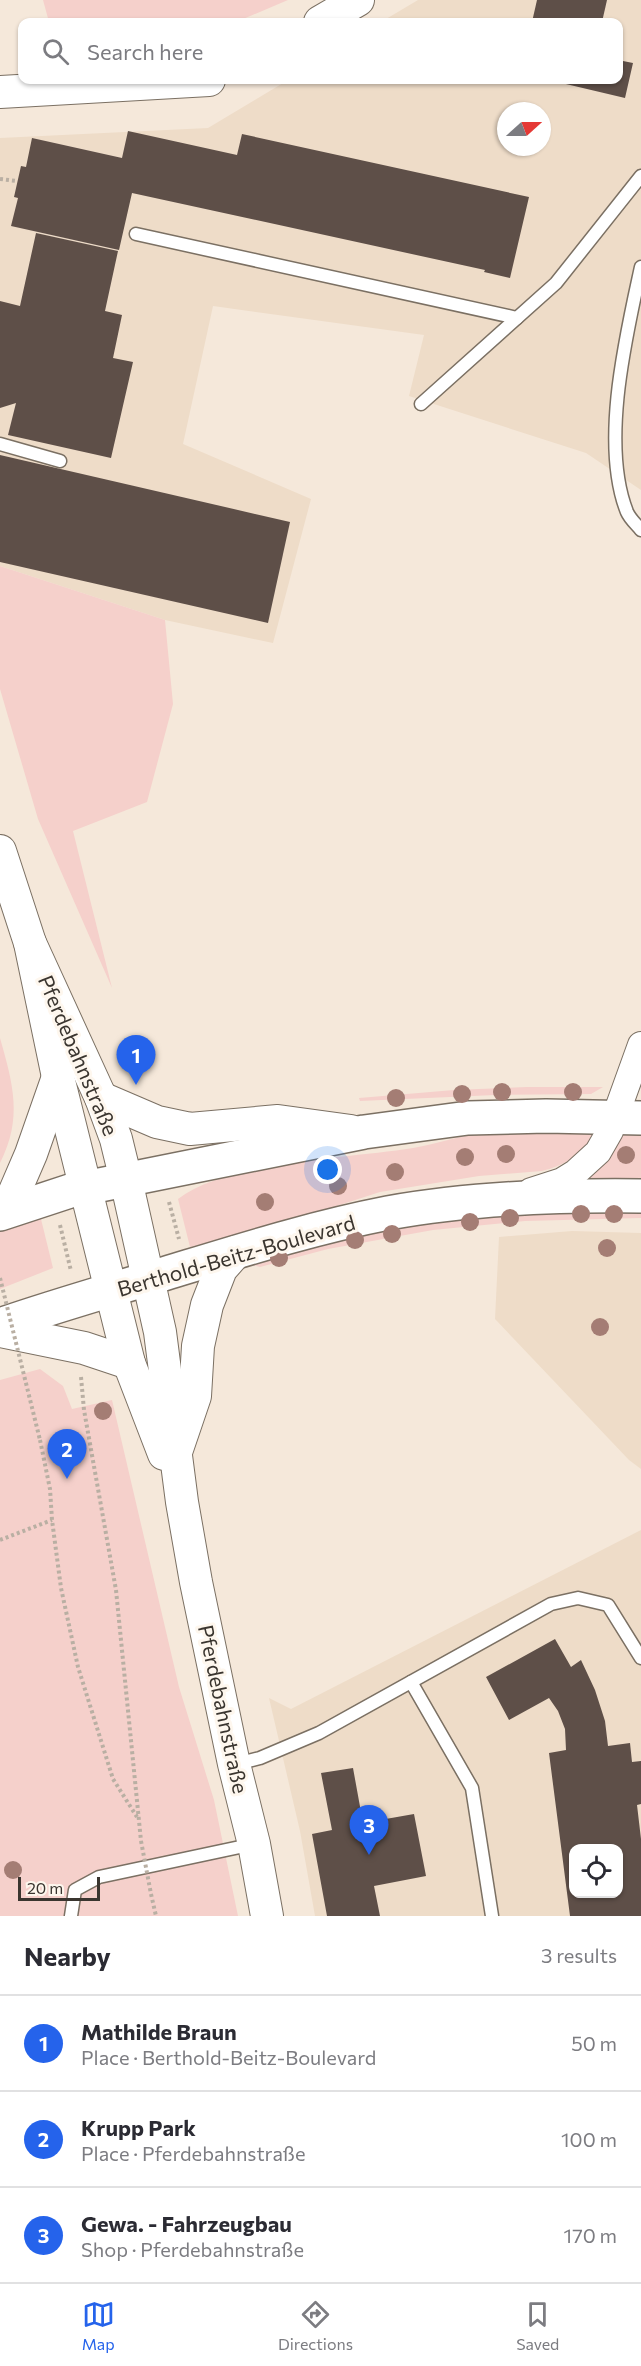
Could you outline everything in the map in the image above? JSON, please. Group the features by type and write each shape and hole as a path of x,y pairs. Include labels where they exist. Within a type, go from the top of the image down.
{"main road":[{"path":"3,1213 53,1195 364,1132 468,1119 546,1116 627,1117"},
{"name":"Berthold-Beitz-Boulevard","path":"0,1325 77,1299 236,1252 388,1214 477,1203 555,1197 641,1196"}],"street":[{"path":"327,18 358,0"},
{"path":"0,92 139,84"},
{"name":"Pferdebahnstraße","path":"0,851 30,943 58,1077 129,1363 182,1502"},
{"name":"Pferdebahnstraße","path":"30,943 101,1098 116,1139 126,1180 160,1332 182,1502 267,1916"},
{"name":"Berthold-Beitz-Boulevard","path":"477,1203 562,1181 575,1173 598,1152 610,1131 627,1117 641,1046"},
{"name":"Pferdebahnstraße","path":"3,1213 31,1154 58,1077"},
{"path":"101,1098 157,1122 174,1126 202,1128 278,1121 364,1132"},
{"name":"Pferdebahnstraße","path":"176,1452 195,1396 198,1346 207,1305 221,1269 236,1252"},
{"path":"0,1331 84,1348 129,1363"}],"lane":[{"path":"421,404 556,283 641,176"},
{"path":"136,234 517,318"},
{"path":"641,267 626,335 616,418 618,472 628,514 641,530"},
{"path":"0,444 60,461"},
{"path":"234,1764 260,1758 319,1733 551,1604 578,1598 608,1605 641,1658"},
{"path":"411,1682 472,1788 492,1916"},
{"path":"71,1916 75,1890 99,1877 254,1844"}],"path":[{"path":"0,179 17,181"},
{"path":"162,1173 184,1267"},
{"path":"53,1195 77,1299"},
{"path":"0,1278 50,1489 61,1588 81,1677 113,1779 138,1818"},
{"path":"81,1372 84,1410 116,1590 138,1818 156,1916"},
{"path":"0,1540 52,1520"}],"shaded area":[{"path":"43,0 288,0 245,18 48,18"},
{"path":"418,0 641,0 641,490 586,453 409,396 424,335 213,306 183,444 311,499 273,643 165,620 0,566 0,138 208,128 281,84 623,84 623,18 388,18"},
{"path":"0,566 165,620 173,704 147,802 73,831 112,988 38,819 0,689"},
{"path":"0,1038 12,1086 14,1116 12,1131 0,1163"},
{"path":"603,1087 591,1094 495,1095 360,1101 359,1098 454,1090"},
{"path":"590,1132 594,1136 587,1146 570,1160 550,1169 479,1176 380,1192 287,1222 200,1246 190,1247 178,1199 201,1186 228,1176 291,1163 413,1148 485,1133"},
{"path":"624,1132 641,1133 641,1182 586,1182 584,1179 607,1158"},
{"path":"641,1211 641,1218 525,1221 433,1230 328,1249 260,1267 251,1262 349,1237 450,1221 532,1213"},
{"path":"40,1215 53,1268 0,1289 0,1229"},
{"path":"572,1231 641,1233 641,1469 629,1460 495,1319 499,1237"},
{"path":"40,1369 63,1386 72,1409 112,1400 179,1687 214,1800 238,1916 0,1916 0,1380"},
{"path":"641,1530 641,1916 315,1916 300,1831 269,1698 291,1709"}],"building":[{"path":"537,0 607,0 603,18 533,18"},
{"path":"623,61 633,63 625,98 566,84 623,84"},
{"path":"128,131 237,155 242,134 529,197 510,278 484,272 485,270 132,193 119,250 11,226 18,198 14,197 21,166 26,167 32,138 122,158"},
{"path":"36,233 118,251 105,311 122,315 113,358 133,362 111,458 8,435 16,403 0,408 0,301 20,306"},
{"path":"0,455 290,522 268,623 0,562"},
{"path":"555,1639 571,1667 581,1660 595,1690 605,1721 608,1746 630,1743 632,1762 641,1761 641,1804 637,1805 641,1839 641,1916 570,1916 549,1753 566,1750 565,1729 558,1711 549,1698 509,1720 486,1677"},
{"path":"353,1768 363,1823 414,1814 426,1876 374,1886 380,1916 327,1916 312,1834 332,1830 321,1773"}],"place":[{"name":"Mathilde Braun","path":"136,1085"},
{"name":"Krupp Park","path":"67,1479"},
{"name":"Gewa. - Fahrzeugbau","path":"369,1855"}]}
